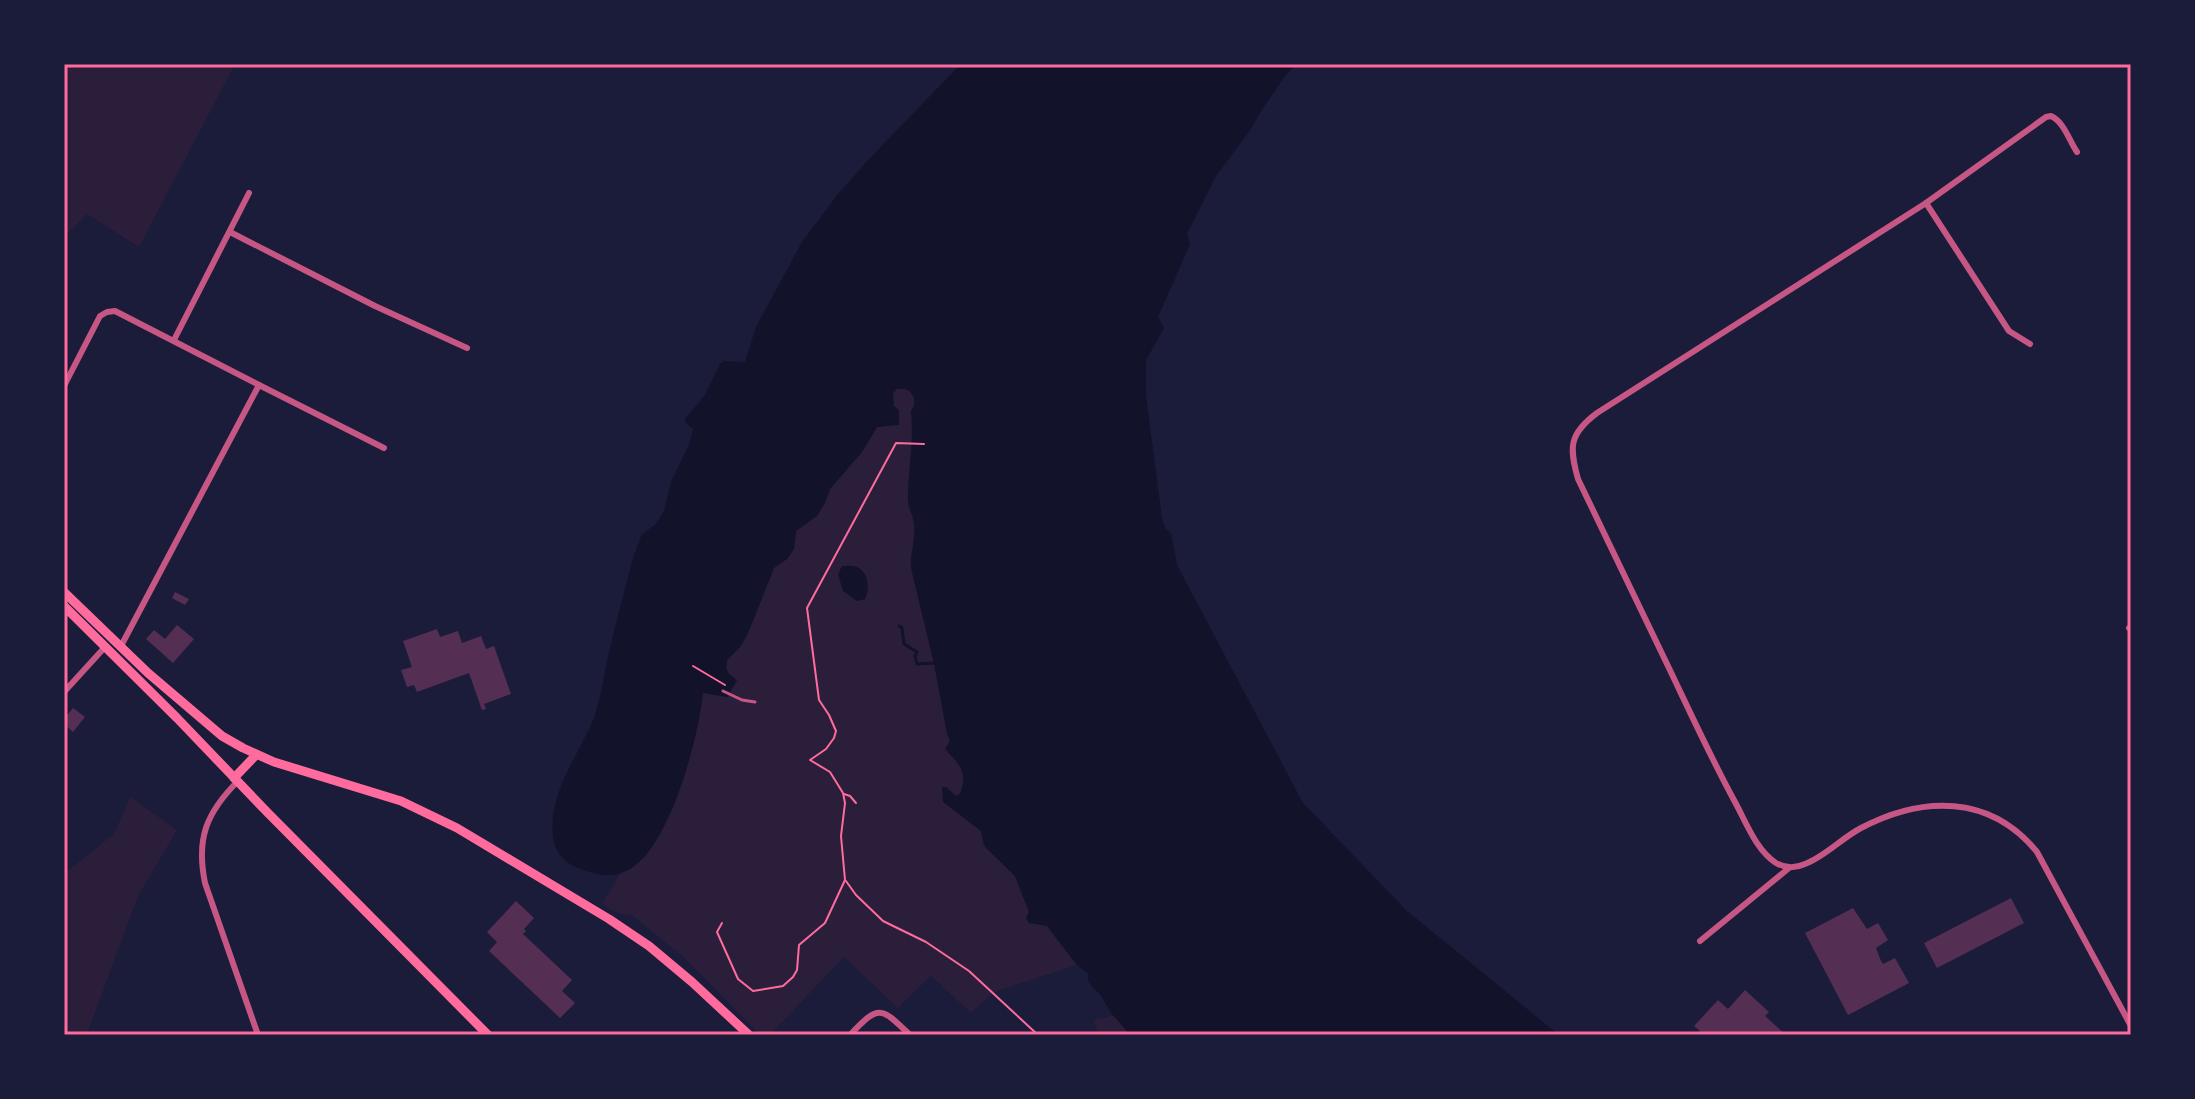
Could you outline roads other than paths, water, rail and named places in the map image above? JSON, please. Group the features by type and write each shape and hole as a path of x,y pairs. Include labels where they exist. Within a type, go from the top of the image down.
{"highway":[{"path":"64,592 182,704 222,736 256,755 292,769 401,801 457,828 649,946 749,1035"},
{"path":"64,606 488,1035"},
{"path":"236,780 256,755"}],"street":[{"path":"1789,868 1772,860 1761,847 1719,773 1578,479 1572,458 1573,439 1597,413 1926,203 2046,117 2057,118 2077,152"},
{"path":"174,340 249,193"},
{"path":"1926,203 2009,331 2030,344"},
{"path":"230,232 375,306 467,348"},
{"path":"64,386 100,316 115,311 384,448"},
{"path":"121,646 259,385"},
{"path":"64,692 105,647"},
{"path":"236,780 208,819 203,836 202,867 258,1035"},
{"path":"1700,941 1789,868 1806,864 1861,828 1914,808 1949,805 1986,813 2019,833 2037,852 2131,1026"},
{"path":"850,1035 867,1017 879,1013 889,1015 910,1035"}],"lane":[{"path":"723,691 755,702"}],"waterway":[{"path":"899,626 904,644 917,652 917,664 934,663"}]}
